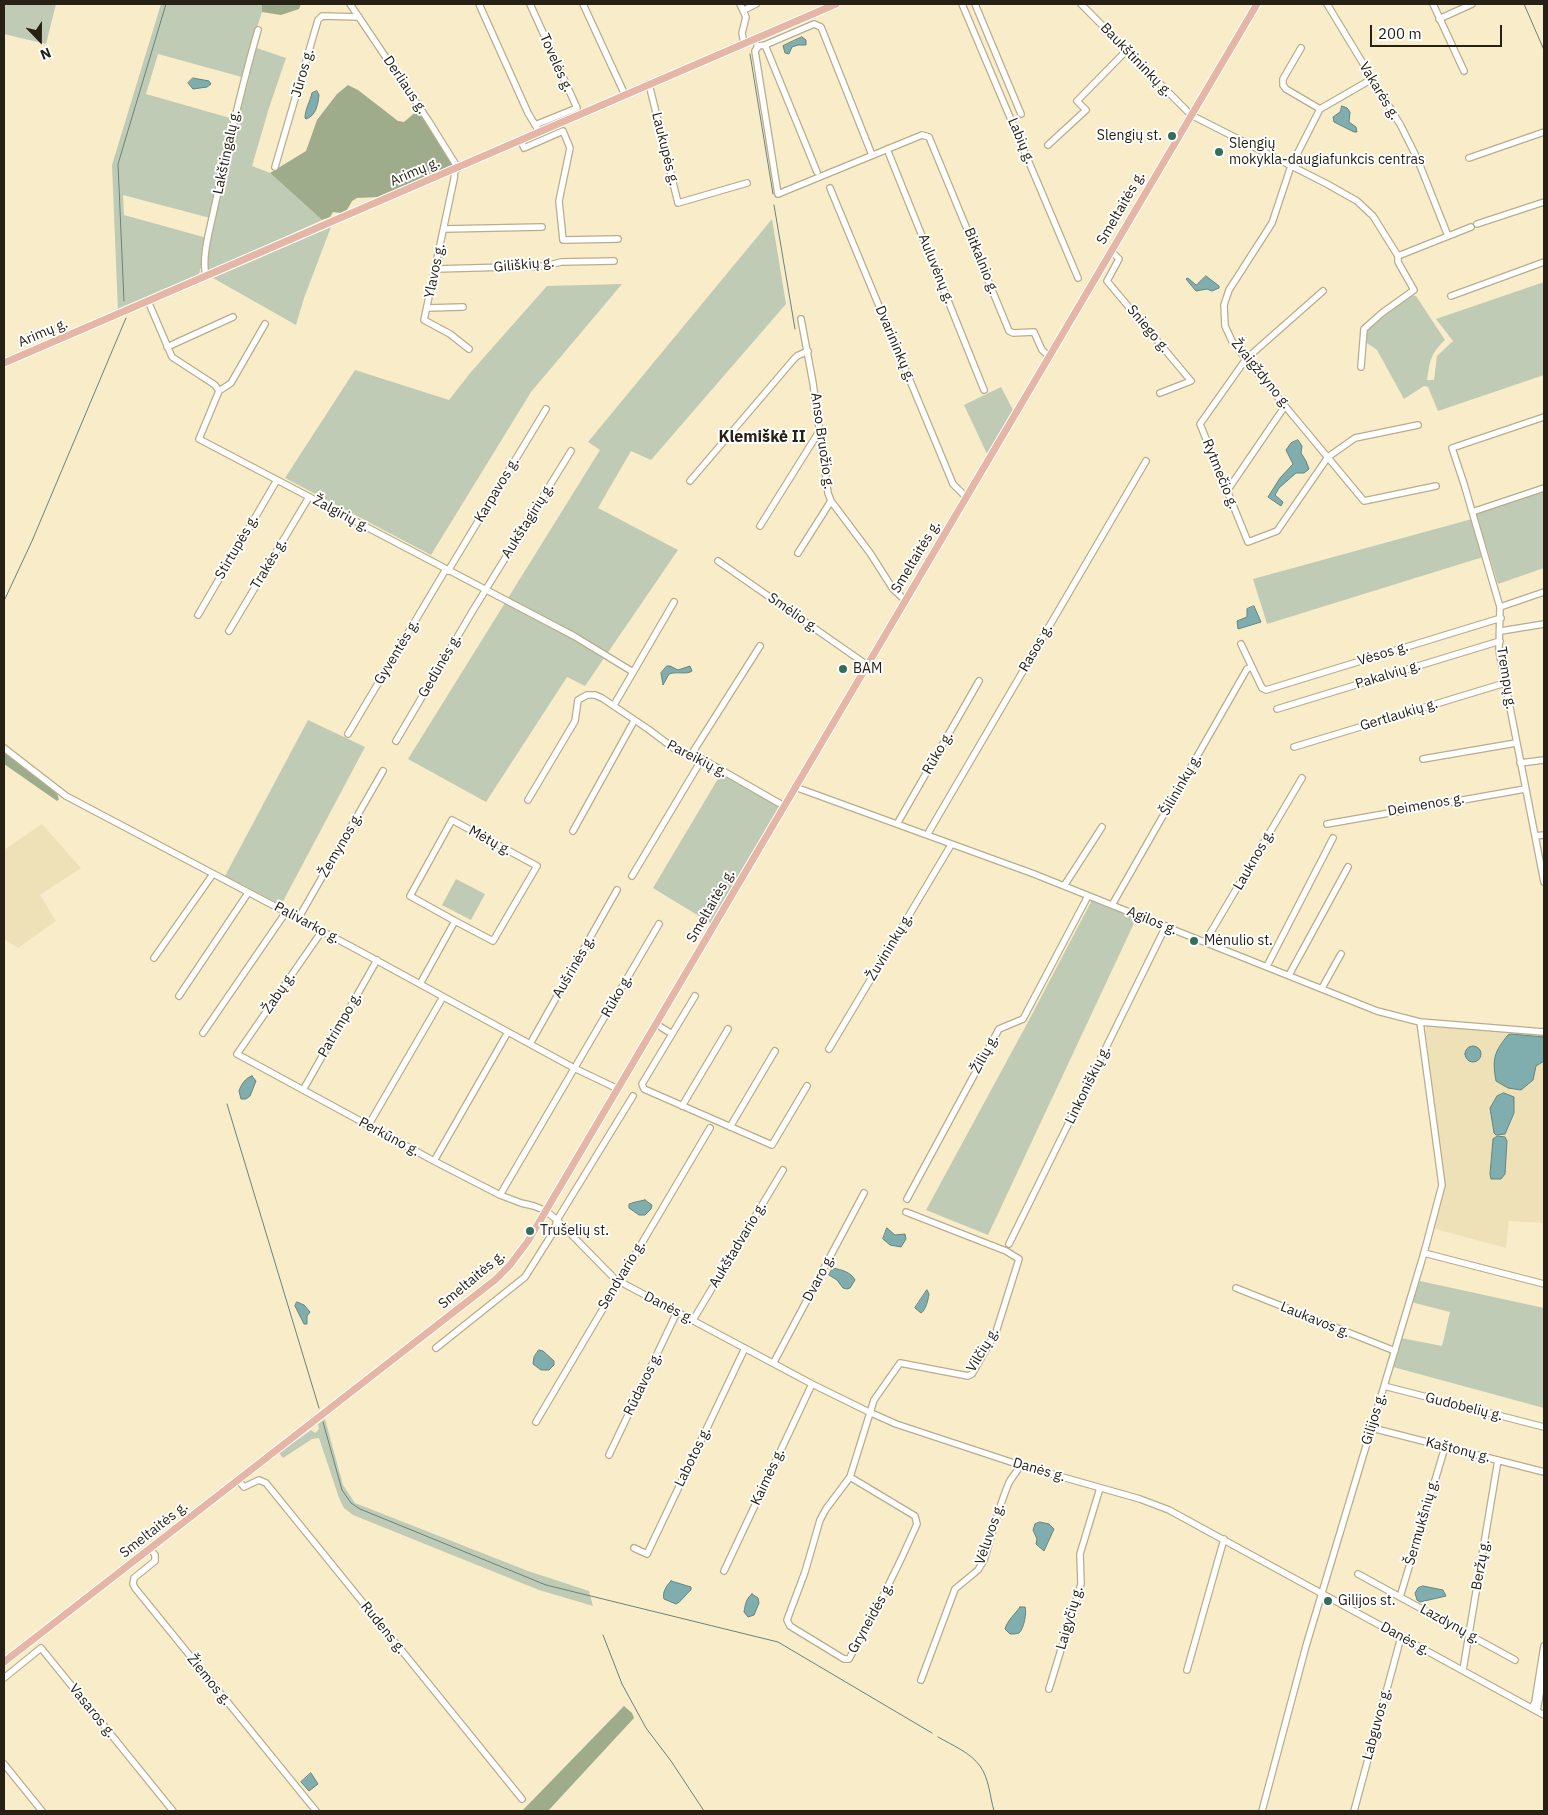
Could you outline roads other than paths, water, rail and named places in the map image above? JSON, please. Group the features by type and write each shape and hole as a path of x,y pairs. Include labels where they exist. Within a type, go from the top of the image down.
{"main road":[{"name":"Arimų g.","path":"4,363 521,140 537,129 624,95 836,4"},
{"name":"Smeltaitės g.","path":"4,1662 495,1280 516,1258 546,1211 1257,4"}],"street":[{"name":"Derliaus g.","path":"350,4 428,120 456,168"},
{"path":"479,4 537,129"},
{"name":"Tovelės g.","path":"530,4 577,108 537,129"},
{"path":"583,4 624,95"},
{"path":"740,4 746,17 742,33 744,43"},
{"path":"744,10 756,4"},
{"name":"Labių g.","path":"962,4 1078,278"},
{"path":"975,4 1021,114"},
{"name":"Baukštininkų g.","path":"1081,4 1191,115 1333,187 1363,205 1377,222 1398,256 1398,262 1414,290 1382,313 1364,329 1362,367"},
{"name":"Vakarės g.","path":"1327,4 1372,78 1417,158 1448,236"},
{"path":"1433,4 1464,71"},
{"path":"1440,19 1472,4"},
{"name":"Jūros g.","path":"275,167 318,20 322,16 359,16"},
{"path":"872,155 821,27 814,24 761,46 755,51 778,194 887,149"},
{"name":"Lakštingalų g.","path":"206,276 204,269 209,234 233,120 258,30"},
{"path":"752,40 761,46 817,172"},
{"path":"1301,48 1283,79 1283,85 1286,90 1320,109 1372,78"},
{"path":"1048,145 1086,110 1077,101 1127,50"},
{"name":"Laukupės g.","path":"649,84 678,203 747,183"},
{"name":"Žvaigždyno g.","path":"1320,109 1290,166 1272,223 1225,299 1225,326 1232,342 1364,501 1436,486"},
{"path":"521,140 524,148 563,131 570,148 559,201 563,240 618,239"},
{"path":"1469,158 1544,132"},
{"name":"Bitkalnio g.","path":"887,149 922,135 929,137 1009,330 1013,333 1034,332 1042,350 1049,356"},
{"name":"Auluvėnų g.","path":"887,149 984,390"},
{"name":"Ylavos g.","path":"456,168 424,320 450,334 469,349"},
{"name":"Dvarininkų g.","path":"830,188 953,484 966,497"},
{"path":"1398,256 1474,226 1544,202"},
{"path":"444,229 542,227"},
{"name":"Sniego g.","path":"1111,250 1119,259 1107,281 1191,381 1160,392"},
{"name":"Giliškių g.","path":"435,269 546,266 561,262 614,261"},
{"path":"1451,296 1544,262"},
{"path":"1246,359 1324,291"},
{"path":"148,301 172,357 215,385 219,390 232,383 265,324"},
{"path":"427,308 463,307"},
{"path":"167,347 233,317"},
{"name":"Anso Bruožio g.","path":"801,319 808,351 828,493 831,501 870,553 893,588 905,600"},
{"path":"690,481 794,359 808,351"},
{"name":"Rytmečio g.","path":"1246,359 1200,424 1248,542 1277,531 1328,456"},
{"name":"Žalgirių g.","path":"219,390 199,439 574,636 633,672"},
{"path":"1227,491 1285,406"},
{"name":"Karpavos g.","path":"447,570 546,409"},
{"name":"Trempų g.","path":"1544,416 1452,448 1500,607 1499,652 1544,882"},
{"path":"1328,456 1355,438 1418,425"},
{"path":"760,526 820,430"},
{"name":"Aukštagirių g.","path":"485,590 571,451"},
{"name":"Rasos g.","path":"927,835 1146,461"},
{"name":"Stirtupės g.","path":"198,615 276,480"},
{"path":"1472,512 1544,488"},
{"name":"Trakės g.","path":"229,632 308,497"},
{"path":"798,552 831,501"},
{"name":"Smėlio g.","path":"718,562 867,665"},
{"name":"Gyventės g.","path":"348,734 447,570"},
{"name":"Gedūnės g.","path":"396,741 485,590"},
{"path":"1500,607 1544,592"},
{"path":"614,705 674,602"},
{"name":"Vėsos g.","path":"1251,667 1262,688 1266,690 1500,618"},
{"path":"1500,631 1544,624"},
{"name":"Pakalvių g.","path":"1277,709 1500,641"},
{"path":"1240,644 1251,667"},
{"path":"691,755 760,646"},
{"name":"Šilininkų g.","path":"1112,905 1247,670 1251,667"},
{"name":"Rūko g.","path":"896,824 978,681"},
{"name":"Gertlaukių g.","path":"1294,747 1505,683"},
{"name":"Pareikių g.","path":"528,800 575,721 578,700 587,695 595,695 614,705 676,750 702,759 784,806"},
{"path":"573,831 634,721"},
{"path":"1423,759 1516,743"},
{"name":"Palivarko g.","path":"4,748 66,796 377,960 574,1068 618,1089"},
{"path":"632,876 702,759"},
{"path":"1520,763 1544,760"},
{"name":"Žemynos g.","path":"298,919 383,771"},
{"name":"Lauknos g.","path":"1205,942 1302,778"},
{"name":"Agilos g.","path":"796,787 1064,886 1377,1010 1420,1022 1544,1032"},
{"name":"Deimenos g.","path":"1327,824 1361,816 1525,789"},
{"name":"Mėtų g.","path":"452,820 537,866 493,941 455,921 410,896 452,820"},
{"path":"1064,886 1102,827"},
{"path":"1534,836 1544,835"},
{"path":"1267,966 1333,838"},
{"name":"Žuvininkų g.","path":"829,1049 951,845"},
{"path":"1289,975 1348,867"},
{"path":"154,958 213,874"},
{"name":"Aušrinės g.","path":"530,1044 617,890"},
{"path":"179,996 248,893"},
{"name":"Žilių g.","path":"906,1199 999,1028 1023,1019 1088,896"},
{"path":"203,1032 286,912"},
{"path":"420,984 455,921"},
{"name":"Rūko g.","path":"500,1195 659,924"},
{"name":"Linkoniškių g.","path":"1009,1244 1166,926"},
{"name":"Žabų g.","path":"237,1054 322,931"},
{"path":"1322,988 1341,954"},
{"name":"Patrimpo g.","path":"303,1090 377,960"},
{"path":"695,996 642,1084 644,1089 772,1145 807,1086"},
{"path":"368,1126 444,997"},
{"name":"Gilijos g.","path":"1262,1811 1322,1592 1424,1253 1442,1185 1420,1022"},
{"path":"656,1024 672,1034"},
{"path":"682,1106 728,1029"},
{"path":"434,1162 508,1032"},
{"path":"730,1127 775,1051"},
{"name":"Perkūno g.","path":"237,1054 434,1162 500,1195 546,1211"},
{"path":"436,1348 525,1277 554,1230 557,1220 633,1096"},
{"name":"Sendvario g.","path":"536,1422 710,1128"},
{"name":"Aukštadvario g.","path":"693,1320 783,1170"},
{"name":"Dvaro g.","path":"774,1362 864,1193"},
{"name":"Danės g.","path":"546,1211 618,1281 774,1362 812,1384 896,1424 1020,1466 1100,1488 1169,1510 1544,1715"},
{"name":"Vilčių g.","path":"870,1412 874,1400 900,1363 968,1376 972,1374 996,1332 1019,1259 1006,1251 906,1212"},
{"path":"1424,1253 1544,1284"},
{"name":"Laukavos g.","path":"1236,1288 1395,1351"},
{"name":"Rūdavos g.","path":"609,1455 677,1312"},
{"name":"Labotos g.","path":"634,1548 647,1554 745,1348"},
{"name":"Kaimės g.","path":"724,1571 812,1384"},
{"name":"Gudobelių g.","path":"1384,1386 1544,1427"},
{"name":"Gryneidės g.","path":"850,1477 915,1516 917,1524 870,1623 849,1658 844,1659 790,1626 786,1620 804,1572 820,1520 850,1477 870,1412"},
{"name":"Kaštonų g.","path":"1372,1428 1544,1472"},
{"name":"Šermukšnių g.","path":"1400,1597 1445,1447"},
{"name":"Beržų g.","path":"1463,1670 1498,1460"},
{"name":"Vėluvos g.","path":"921,1680 954,1589 978,1570 984,1560 1011,1476 1020,1466"},
{"name":"Rudens g.","path":"238,1480 244,1487 259,1480 266,1483 522,1799"},
{"name":"Laigyčių g.","path":"1050,1689 1081,1584 1080,1554 1100,1488"},
{"path":"1187,1670 1224,1539"},
{"name":"Žiemos g.","path":"150,1548 155,1554 155,1561 134,1578 133,1584 135,1588 316,1811"},
{"name":"Lazdynų g.","path":"1358,1574 1515,1660"},
{"name":"Labguvos g.","path":"1354,1811 1401,1637"},
{"path":"1534,1710 1544,1646"},
{"name":"Vasaros g.","path":"4,1678 41,1648 174,1811"},
{"path":"1534,1710 1543,1689 1544,1671"},
{"path":"4,1764 42,1811"}],"water":[{"path":"802,37 806,40 806,45 792,47 789,54 785,53 783,46"},
{"path":"193,78 209,81 211,84 207,87 193,89 188,83"},
{"path":"317,91 319,95 316,109 306,119 306,112 312,93"},
{"path":"1342,106 1350,112 1349,122 1356,127 1357,132 1334,122 1333,117 1340,112"},
{"path":"1206,276 1219,288 1212,291 1207,289 1196,291 1186,279 1188,278 1196,285"},
{"path":"1298,440 1302,446 1301,453 1309,469 1304,473 1296,473 1279,488 1275,495 1283,502 1281,506 1268,497 1280,478 1293,464 1286,450 1291,443"},
{"path":"1254,606 1261,622 1238,629 1237,621 1247,617 1247,609"},
{"path":"667,666 678,670 690,666 692,671 669,674 663,685 661,673"},
{"path":"1511,1034 1544,1037 1544,1061 1536,1066 1533,1080 1521,1090 1508,1088 1496,1081 1495,1056 1503,1041"},
{"path":"1473,1046 1479,1048 1481,1054 1479,1060 1473,1062 1467,1060 1465,1054 1467,1048"},
{"path":"252,1076 256,1081 250,1096 246,1099 241,1099 239,1091 241,1086 245,1080"},
{"path":"1504,1093 1514,1097 1514,1113 1505,1134 1496,1135 1494,1133 1490,1108 1497,1096"},
{"path":"1498,1136 1505,1137 1507,1141 1505,1174 1501,1179 1491,1179 1493,1139"},
{"path":"645,1200 652,1205 645,1215 639,1215 629,1208 629,1204"},
{"path":"887,1228 895,1235 905,1234 906,1239 901,1247 890,1245 883,1239"},
{"path":"833,1268 846,1272 853,1277 855,1280 850,1288 843,1288 837,1280 829,1275"},
{"path":"927,1290 929,1294 927,1302 921,1313 915,1308"},
{"path":"297,1302 304,1305 310,1312 307,1316 307,1324 304,1324 295,1306"},
{"path":"539,1350 543,1351 554,1361 554,1365 549,1370 541,1370 533,1364 534,1357"},
{"path":"1040,1522 1049,1524 1054,1529 1044,1551 1036,1544 1037,1539 1033,1530 1035,1524"},
{"path":"671,1581 691,1587 691,1590 676,1604 664,1599 665,1590"},
{"path":"1423,1586 1443,1590 1446,1596 1420,1602 1417,1600 1415,1593 1418,1588"},
{"path":"752,1594 758,1598 759,1603 754,1615 748,1617 744,1610 747,1600"},
{"path":"1020,1607 1025,1607 1026,1609 1025,1620 1019,1633 1010,1634 1005,1629 1006,1626"},
{"path":"311,1773 318,1784 309,1791 301,1782"}],"waterway":[{"path":"124,301 118,164 166,4"},
{"path":"1524,4 1544,50"},
{"path":"750,54 773,194"},
{"path":"774,205 795,329"},
{"path":"4,601 32,541 126,318"},
{"path":"227,1104 319,1408"},
{"path":"323,1422 342,1490 351,1503 360,1509 546,1585 778,1642 932,1733"},
{"path":"603,1635 622,1684 646,1728 671,1761 704,1811"},
{"path":"938,1737 966,1753 980,1766 987,1782 994,1811"}],"place":[{"name":"Slengių st.","path":"1172,136"},
{"name":"Slengių mokykla-daugiafunkcis centras","path":"1219,152"},
{"name":"BAM","path":"843,669"},
{"name":"Mėnulio st.","path":"1194,941"},
{"name":"Trušelių st.","path":"530,1231"},
{"name":"Gilijos st.","path":"1328,1601"}],"district":[{"name":"Klemiškė II","path":"762,437"}]}
